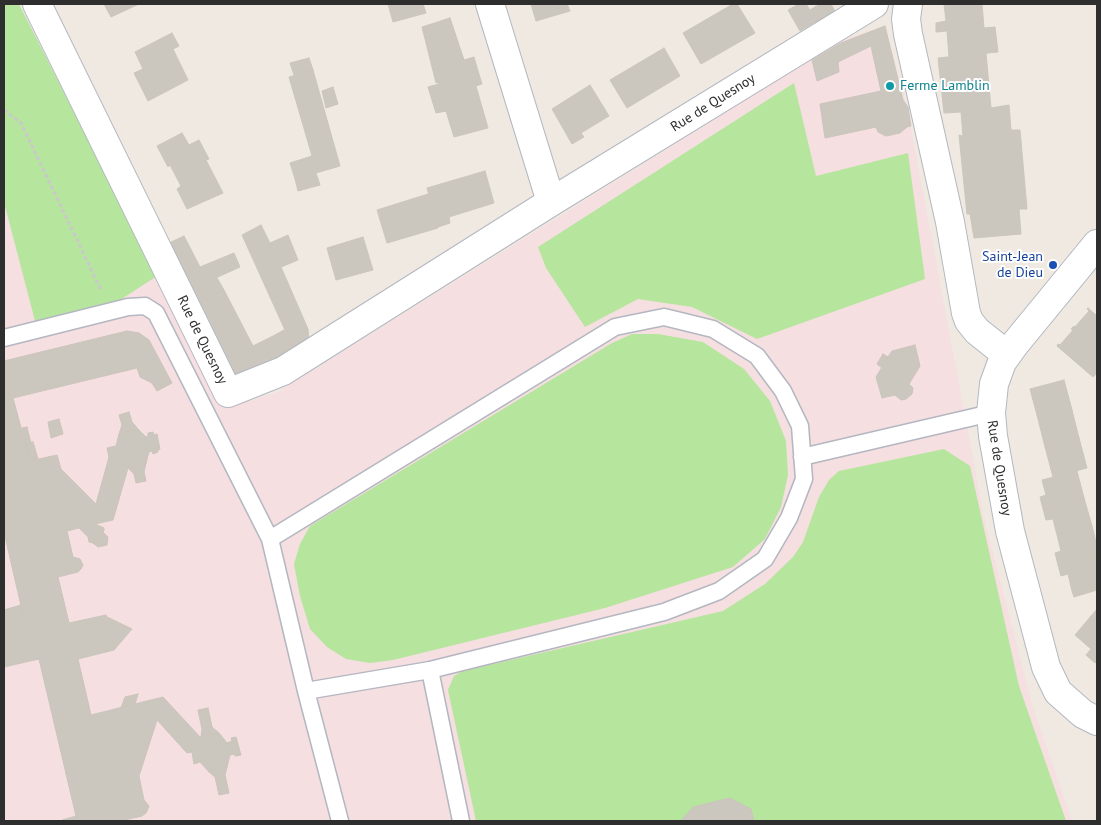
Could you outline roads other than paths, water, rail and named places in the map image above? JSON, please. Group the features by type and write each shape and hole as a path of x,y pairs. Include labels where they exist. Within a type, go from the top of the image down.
{"street":[{"name":"Rue de Quesnoy","path":"37,4 228,393 283,371 552,202 874,4"},
{"path":"490,4 552,202"},
{"path":"908,4 906,19 908,34 950,222 966,312 969,321 976,331 1007,355"},
{"name":"Rue de Quesnoy","path":"1097,244 1007,355 997,372 991,413 993,436 1010,531 1046,667 1058,692 1077,709 1097,721"}],"lane":[{"path":"4,338 128,307 145,306 156,313 270,539 306,691 340,821"},
{"path":"270,539 615,327 664,317 713,328 757,356 783,391 800,426 804,478 790,518 765,559 719,591 664,612 430,670 306,691"},
{"path":"802,457 991,413"},
{"path":"430,670 461,821"}],"place":[{"name":"Ferme Lamblin","path":"890,86"},
{"name":"Saint-Jean de Dieu","path":"1053,265"}]}
